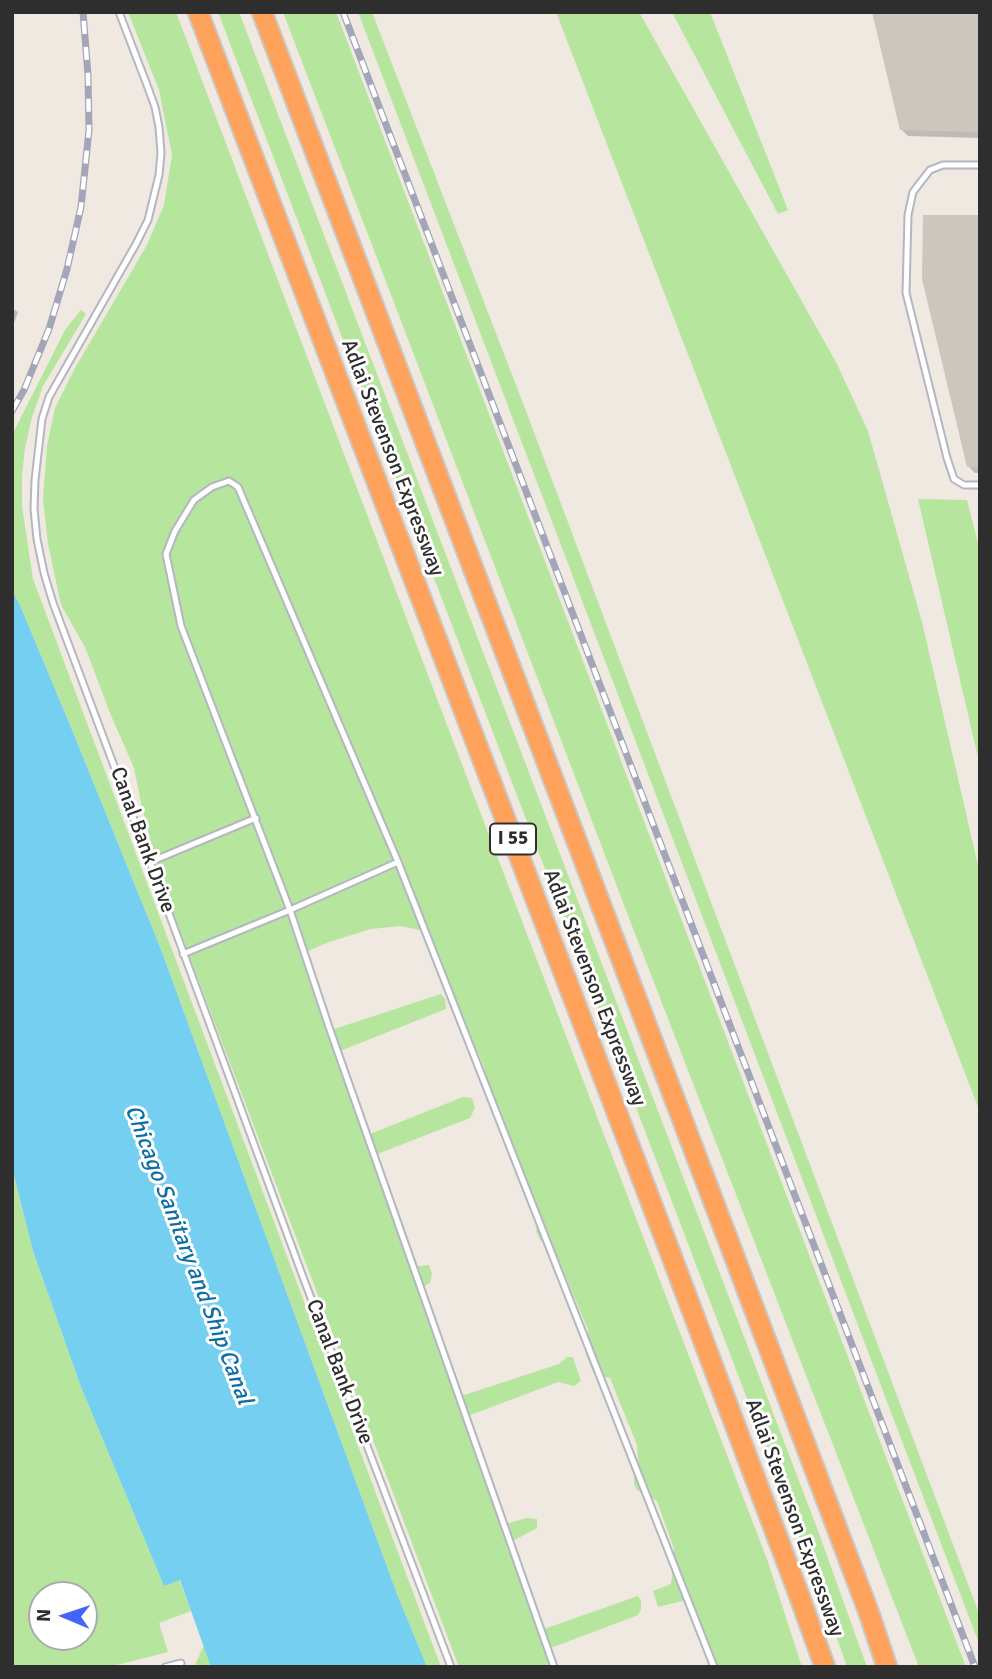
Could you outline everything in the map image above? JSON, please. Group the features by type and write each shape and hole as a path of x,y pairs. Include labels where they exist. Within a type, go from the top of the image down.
{"highway":[{"name":"Adlai Stevenson Expressway","path":"198,12 678,1273 825,1667"},
{"name":"Adlai Stevenson Expressway","path":"262,12 887,1667"},
{"path":"869,1614 895,1667"}],"lane":[{"name":"Canal Bank Drive","path":"119,12 155,107 161,153 159,176 148,220 49,397 42,419 38,447 34,509 37,539 53,603 451,1667"},
{"path":"980,165 943,165 930,170 913,192 908,215 906,293 954,479 964,485 980,485"},
{"path":"554,1667 333,1041 290,910 181,626 166,554 175,531 194,500 212,487 229,481 238,487 398,862 714,1667"},
{"path":"150,862 256,818"},
{"path":"183,954 398,862"},
{"path":"165,1667 181,1663"}],"green space":[{"path":"128,12 176,12 768,1562 802,1667 717,1667 690,1599 658,1607 653,1591 671,1584 674,1549 657,1501 637,1490 634,1484 637,1445 610,1378 594,1374 586,1355 588,1330 555,1251 540,1240 536,1231 539,1215 499,1107 486,1099 483,1088 486,1077 484,1067 428,932 401,926 371,929 303,953 328,1031 441,994 445,999 446,1009 335,1053 365,1136 463,1097 472,1098 475,1108 470,1118 372,1156 412,1267 429,1265 432,1274 430,1283 417,1290 458,1397 573,1357 581,1381 574,1386 558,1382 465,1417 503,1525 526,1518 537,1519 537,1528 511,1542 544,1629 638,1596 641,1601 638,1615 551,1648 558,1667 459,1667 159,876 134,768 85,647 61,605 48,544 43,499 47,446 55,408 75,368 147,245 164,205 172,155 159,90"},
{"path":"218,12 239,12 817,1528 867,1667 847,1667"},
{"path":"283,12 336,12 966,1667 919,1667"},
{"path":"358,12 372,12 526,411 980,1616 980,1646"},
{"path":"556,12 639,12 836,362 868,431 922,622 980,874 980,1112"},
{"path":"672,12 710,12 788,210 778,214"},
{"path":"81,310 86,314 43,386 25,448 22,506 33,579 441,1667 427,1667 397,1594 160,947 70,725 12,591 12,435 65,330"},
{"path":"918,499 967,500 980,551 980,766"},
{"path":"12,1168 33,1251 81,1387 164,1586 179,1579 191,1611 159,1623 168,1652 109,1667 12,1667"},
{"path":"204,1645 211,1667 194,1667"}],"water":[{"name":"Chicago Sanitary and Ship Canal","path":"12,591 70,725 160,947 397,1594 427,1667 211,1667 180,1580 164,1586 81,1387 33,1251 12,1168"}],"building":[{"path":"872,12 980,12 980,132 900,130"},
{"path":"923,215 980,215 980,467 967,467 922,279"}],"railway":[{"path":"12,411 24,390 49,329 67,269 81,207 89,130 83,12"},
{"path":"343,12 975,1667"}]}
